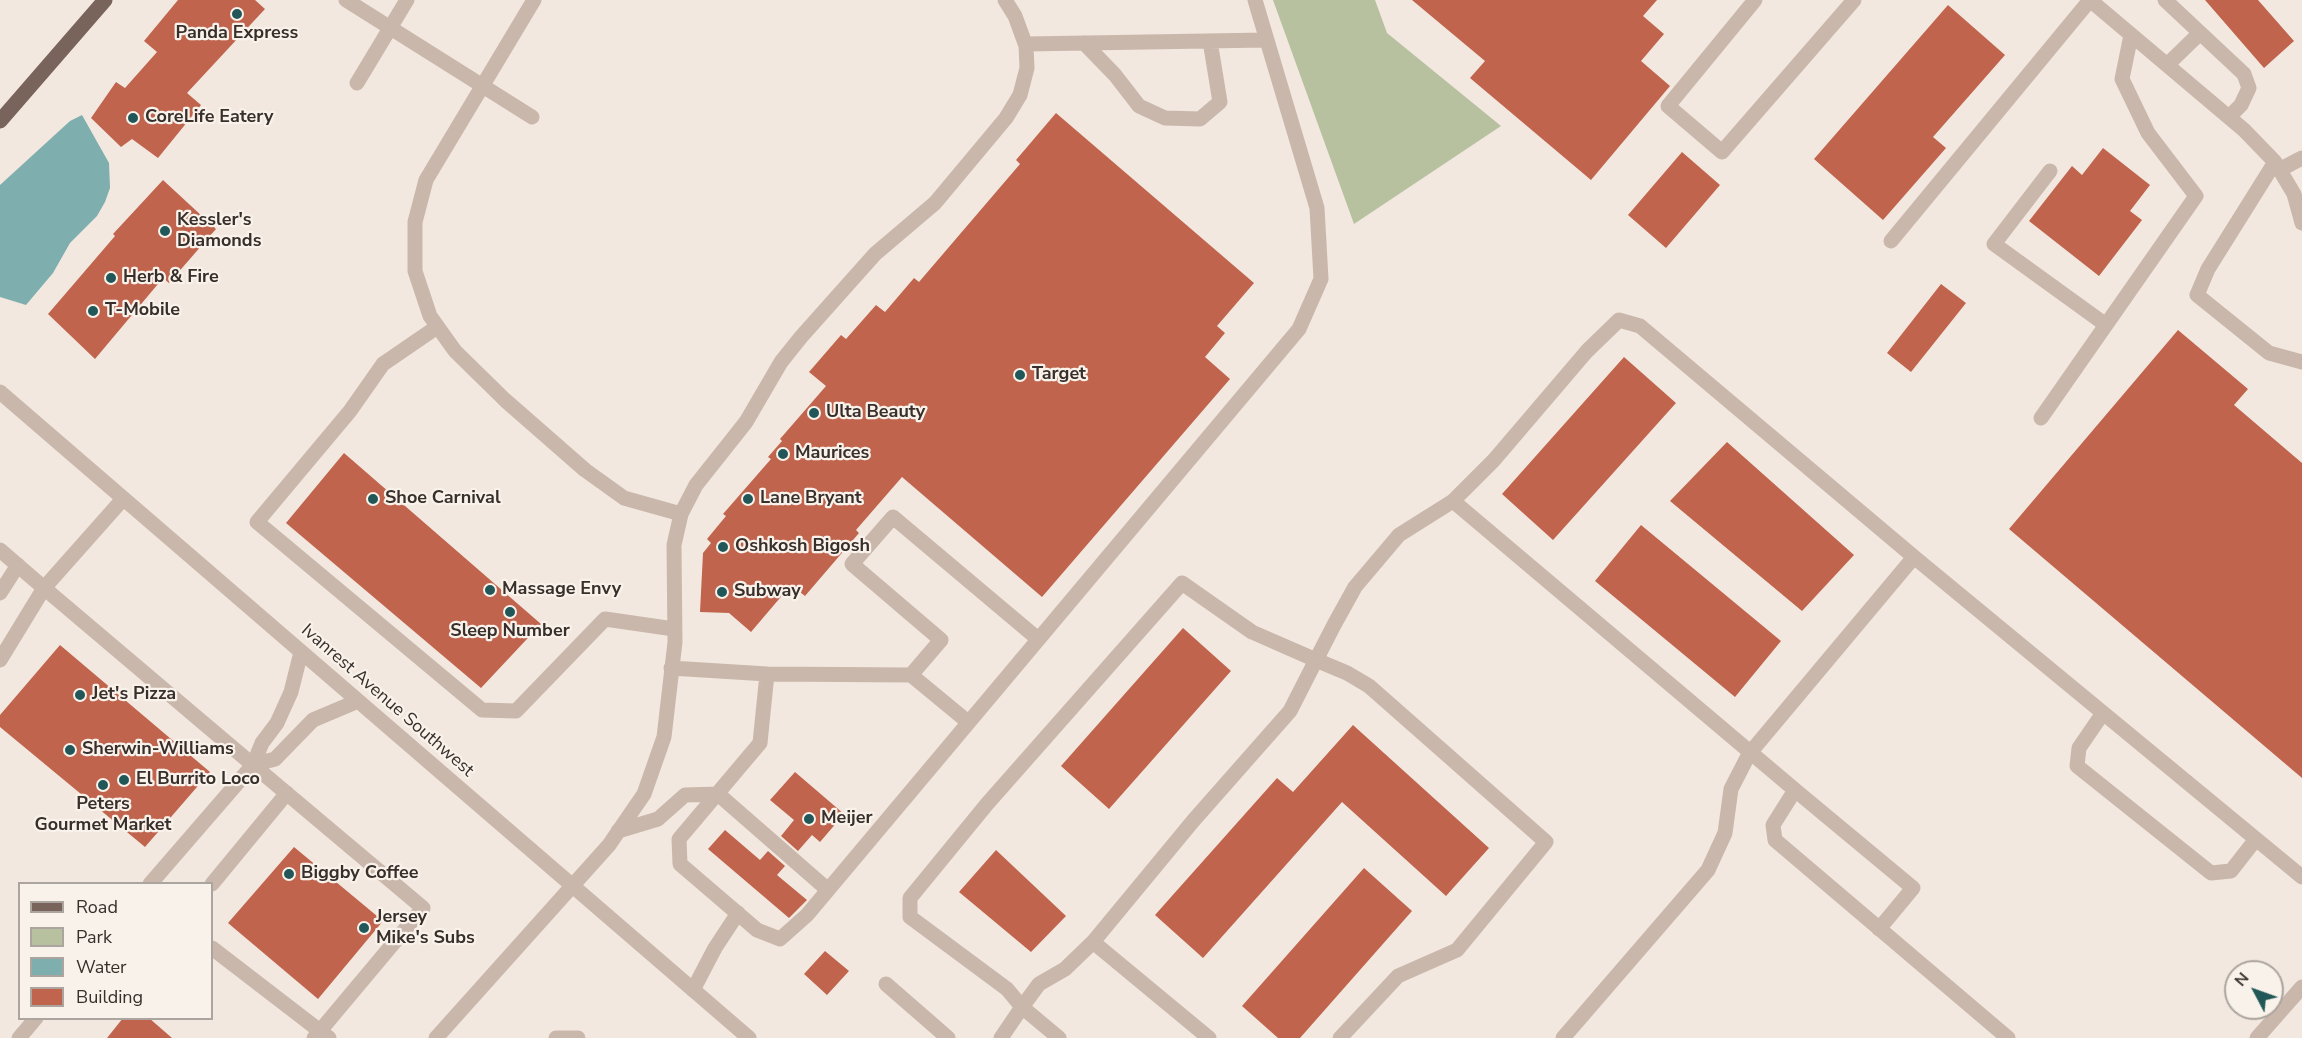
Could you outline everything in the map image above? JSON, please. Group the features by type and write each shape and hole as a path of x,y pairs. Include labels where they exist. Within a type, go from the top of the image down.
{"main road":[{"path":"0,122 105,0"}],"street":[{"path":"346,0 532,117"},
{"path":"357,83 407,0"},
{"path":"534,0 426,180 415,222 415,271 430,316 437,327 455,351 505,400 585,470 624,498 681,514"},
{"path":"436,1038 618,831 644,794 664,737 672,668 674,545 681,514 696,485 746,422 781,362 801,337 875,254 935,203 1006,118 1020,95 1027,68 1026,44 1016,16 1005,0"},
{"path":"767,674 760,743 679,839 680,864 758,930 780,939 807,915 1299,329 1321,279 1317,208 1255,0"},
{"path":"1753,1 1668,106 1722,152 1854,0"},
{"path":"1891,241 2090,0 2229,117 2278,165 2294,194 2302,223"},
{"path":"2164,0 2244,74 2249,88 2241,105 2229,117"},
{"path":"2167,65 2200,33"},
{"path":"2041,418 2196,196 2148,133 2122,79 2131,35"},
{"path":"1026,44 1266,40"},
{"path":"1084,43 1115,75 1139,106 1165,118 1200,119 1220,102 1210,41"},
{"path":"2302,158 2278,165 2208,269 2197,295 2269,353 2302,362"},
{"path":"2050,171 1994,243 2106,325"},
{"path":"1001,1038 1039,984 1065,969 1093,942 1290,711 1355,586 1399,535 1453,501 1494,460 1587,351 1619,320 1640,326 1914,557 2302,877"},
{"path":"437,327 383,364 350,411 257,522 482,710 516,711 605,619 674,628"},
{"name":"Ivanrest Avenue Southwest","path":"0,392 749,1038"},
{"path":"0,660 44,588 123,499"},
{"path":"1453,501 1749,754 1913,888 1878,929"},
{"path":"911,675 940,640 852,564 893,516 1038,639"},
{"path":"0,550 423,908 321,1035 213,949"},
{"path":"1563,1038 1708,870 1725,833 1731,789 1749,754 1914,557"},
{"path":"0,593 18,566"},
{"path":"1059,1038 1022,1007 1006,989 910,917 910,898 987,804 1182,583 1252,632 1369,686 1546,842 1457,950 1398,976 1340,1038"},
{"path":"152,882 253,765 262,743 277,723 291,692 301,652"},
{"path":"672,668 767,674 911,675 968,722"},
{"path":"253,765 275,759 313,720 358,702"},
{"path":"2103,713 2079,748 2078,766 2211,873 2231,871 2256,839"},
{"path":"1795,790 1773,825 1775,840 2007,1038"},
{"path":"213,883 287,793"},
{"path":"618,831 658,819 685,795 718,794 828,890"},
{"path":"693,990 715,948 738,913"},
{"path":"1093,942 1209,1038"},
{"path":"886,984 948,1038"},
{"path":"2257,1038 2302,987"},
{"path":"19,1038 34,1020"},
{"path":"556,1038 578,1038"}],"green space":[{"path":"1273,0 1375,0 1387,33 1501,126 1354,224"}],"water":[{"path":"82,115 109,163 110,188 105,202 97,216 70,243 53,273 26,305 0,297 0,185 70,121"}],"building":[{"path":"178,0 255,0 265,9 187,93 201,105 158,158 132,139 121,147 91,118 116,82 125,88 157,52 144,41"},
{"path":"1412,0 1657,0 1643,16 1664,34 1641,61 1670,86 1591,180 1470,78 1485,61"},
{"path":"2205,0 2258,0 2294,41 2264,68"},
{"path":"1948,5 2005,55 1933,137 1946,148 1883,220 1814,159"},
{"name":"Target","path":"1056,113 1254,283 1217,326 1225,333 1205,357 1230,379 1042,597 902,477 856,530 859,533 805,596 791,585 751,632 729,613 700,612 703,553 711,543 707,539 726,516 723,514 771,459 768,457 782,441 780,439 826,386 809,372 841,335 846,339 876,305 885,312 914,278 919,282 1020,164 1016,160"},
{"path":"2103,148 2150,185 2130,211 2142,220 2099,276 2029,221 2072,166 2082,175"},
{"path":"1682,152 1720,185 1666,248 1628,215"},
{"path":"163,180 216,229 169,283 163,278 95,359 48,314 115,236 113,234"},
{"path":"1941,284 1966,303 1911,372 1887,353"},
{"path":"2178,330 2248,389 2234,405 2302,463 2302,778 2009,529"},
{"path":"1624,357 1676,403 1553,540 1502,494"},
{"path":"1727,442 1854,555 1802,611 1670,501"},
{"path":"344,453 541,624 481,688 286,523"},
{"path":"1641,525 1781,641 1735,697 1595,581"},
{"path":"1183,628 1231,671 1109,809 1061,766"},
{"path":"60,645 210,772 145,847 0,727 0,715"},
{"path":"1353,725 1489,848 1446,896 1342,802 1203,958 1155,915 1277,778 1293,792"},
{"path":"795,772 844,814 820,842 812,835 798,851 781,836 794,820 770,800"},
{"path":"725,830 760,860 768,851 785,866 777,875 807,900 789,918 708,849"},
{"path":"294,847 383,921 318,999 228,923"},
{"path":"996,850 1066,916 1031,952 959,892"},
{"path":"1364,868 1412,911 1300,1038 1278,1038 1242,1006"},
{"path":"825,951 849,971 827,995 804,974"},
{"path":"121,1020 151,1020 172,1038 107,1038"}],"place":[{"name":"Panda Express","path":"237,14"},
{"name":"CoreLife Eatery","path":"133,118"},
{"name":"Kessler's Diamonds","path":"165,231"},
{"name":"Herb & Fire","path":"111,278"},
{"name":"T-Mobile","path":"93,311"},
{"name":"Target","path":"1020,375"},
{"name":"Ulta Beauty","path":"814,413"},
{"name":"Maurices","path":"783,454"},
{"name":"Shoe Carnival","path":"373,499"},
{"name":"Lane Bryant","path":"748,499"},
{"name":"Oshkosh Bigosh","path":"723,547"},
{"name":"Massage Envy","path":"490,590"},
{"name":"Subway","path":"722,592"},
{"name":"Sleep Number","path":"510,612"},
{"name":"Jet's Pizza","path":"80,695"},
{"name":"Sherwin-Williams","path":"70,750"},
{"name":"El Burrito Loco","path":"124,780"},
{"name":"Peters Gourmet Market","path":"103,785"},
{"name":"Meijer","path":"809,819"},
{"name":"Biggby Coffee","path":"289,874"},
{"name":"Jersey Mike's Subs","path":"364,928"}]}
